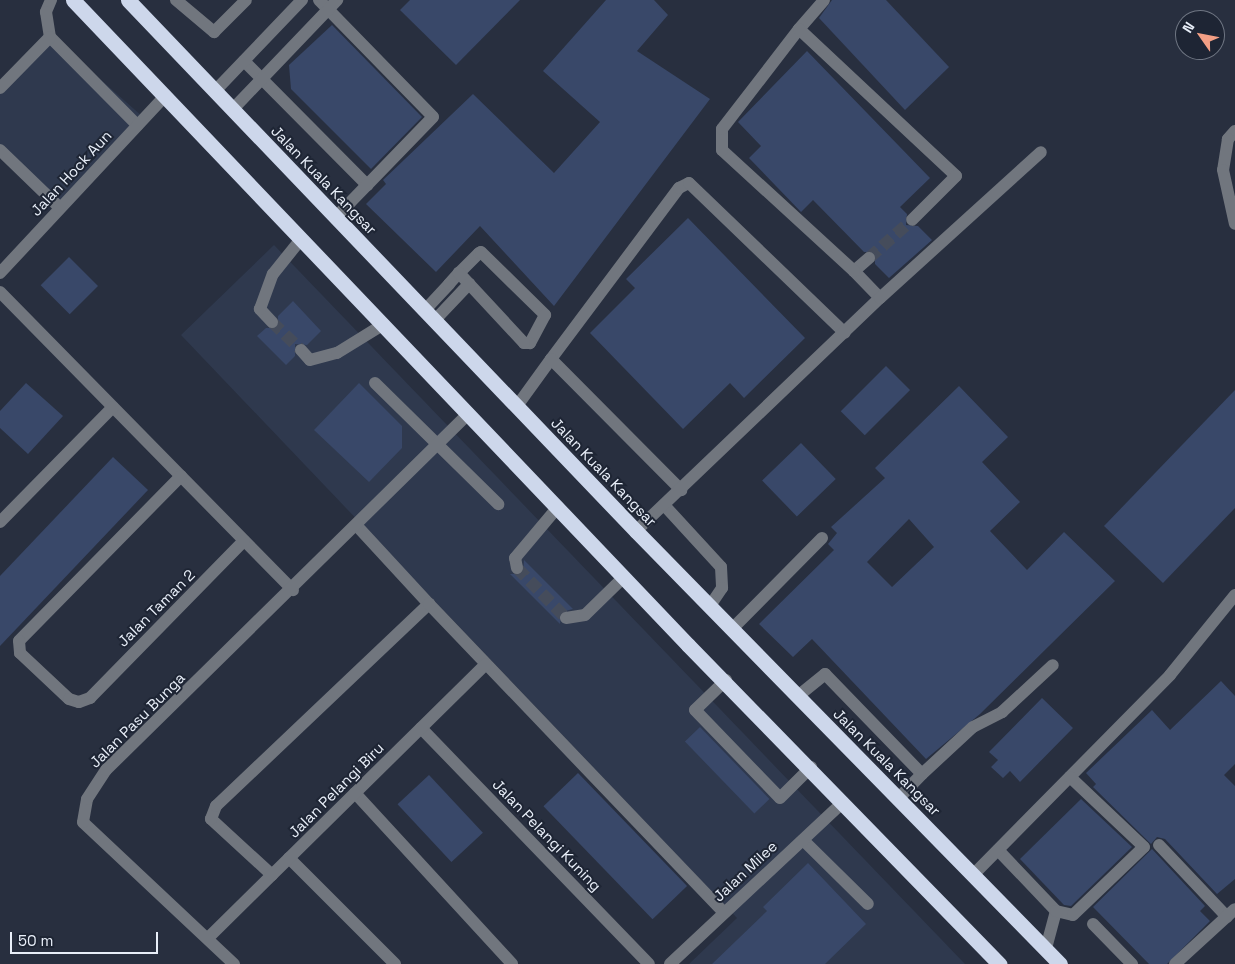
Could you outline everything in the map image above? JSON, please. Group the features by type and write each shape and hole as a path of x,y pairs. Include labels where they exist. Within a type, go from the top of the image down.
{"highway":[{"path":"73,0 166,95 624,576 1000,964"},
{"name":"Jalan Kuala Kangsar","path":"128,0 636,531 974,874 1060,964"}],"street":[{"path":"51,0 46,12 50,37 137,125"},
{"path":"176,0 214,32 246,0"},
{"path":"824,0 799,29 722,129 722,150 854,271 880,298"},
{"path":"215,91 297,2"},
{"path":"233,109 328,3 433,118 336,217"},
{"path":"799,29 956,176 912,220"},
{"path":"0,88 50,37"},
{"path":"244,61 367,185"},
{"name":"Jalan Hock Aun","path":"0,273 166,95"},
{"path":"1235,131 1228,139 1223,170 1235,224"},
{"path":"0,150 60,208"},
{"path":"636,531 880,298 1040,152"},
{"path":"517,406 679,188 689,183 845,333"},
{"path":"272,322 260,309 273,274 302,238"},
{"path":"430,315 459,273 479,252 484,253 545,316 544,324 530,343 524,343 459,273"},
{"path":"854,271 869,258"},
{"path":"430,315 469,284"},
{"path":"0,292 293,590"},
{"path":"301,350 310,360 337,352 384,324"},
{"path":"551,359 681,490"},
{"path":"375,383 498,504"},
{"path":"0,522 113,407"},
{"name":"Jalan Pasu Bunga","path":"234,964 83,822 87,799 106,770 293,590 469,413"},
{"name":"Jalan Taman 2","path":"181,476 19,640 20,653 69,699 79,702 90,698 244,541"},
{"path":"664,505 721,567 722,588 710,606"},
{"path":"516,568 515,558 558,507"},
{"path":"357,526 724,913"},
{"path":"732,629 822,538"},
{"path":"566,618 585,615 624,576"},
{"path":"974,874 1170,675 1235,595"},
{"path":"272,875 210,818 216,806 429,604"},
{"name":"Jalan Pelangi Biru","path":"208,938 486,664"},
{"path":"899,798 973,727 1002,712 1053,665"},
{"path":"798,696 825,674 922,774"},
{"path":"726,680 695,710 780,798 811,767"},
{"name":"Jalan Pelangi Kuning","path":"421,728 649,964"},
{"path":"998,850 1056,911 1073,916 1144,847 1070,776"},
{"path":"355,793 512,964"},
{"name":"Jalan Milee","path":"670,964 843,802"},
{"path":"803,840 868,904"},
{"path":"1159,845 1231,913 1174,964"},
{"path":"290,858 395,964"},
{"path":"1046,949 1056,911"},
{"path":"1093,924 1132,964"}],"shaded area":[{"path":"49,34 143,117 59,211 0,151 0,82"},
{"path":"274,245 965,964 689,964 737,918 181,335"}],"building":[{"path":"410,0 520,0 456,65 400,10"},
{"path":"606,0 654,0 668,15 637,51 710,99 554,306 480,226 436,272 366,204 386,184 383,180 473,94 554,173 600,122 543,71"},
{"path":"832,0 886,0 949,67 905,110 819,18"},
{"path":"332,25 422,117 371,169 291,89 289,65"},
{"path":"807,51 930,178 900,207 907,214 906,225 918,226 932,240 889,278 875,264 875,252 864,252 813,200 801,212 749,158 761,146 738,122"},
{"path":"688,218 805,338 744,398 730,383 683,429 590,333 635,288 626,279"},
{"path":"69,257 98,286 70,314 41,285"},
{"path":"293,301 321,331 307,345 295,344 295,356 286,365 257,336 266,328 278,328 278,316"},
{"path":"886,366 910,390 865,435 841,411"},
{"path":"26,383 63,416 28,454 0,428 0,411"},
{"path":"359,383 402,426 402,448 369,482 314,430"},
{"path":"959,386 1008,437 982,462 1020,502 990,531 1027,570 1064,532 1115,581 980,714 926,759 812,639 793,657 759,624 834,550 828,544 837,533 831,527 885,478 875,468","holes":["909,519 934,547 892,587 867,562"]},
{"path":"1235,390 1235,508 1163,583 1104,526"},
{"path":"801,443 836,479 797,516 762,481"},
{"path":"113,457 148,490 0,646 0,576"},
{"path":"524,560 573,609 561,612 560,624 510,574 523,574"},
{"path":"1221,681 1235,696 1235,764 1224,775 1235,786 1235,879 1217,894 1165,839 1157,837 1151,844 1093,787 1096,784 1086,773 1152,710 1170,730"},
{"path":"1042,698 1073,728 1020,782 1010,771 1003,778 991,767 998,760 989,752"},
{"path":"700,727 769,799 754,814 685,742"},
{"path":"578,773 687,886 653,919 543,806"},
{"path":"429,775 483,833 451,862 398,804"},
{"path":"1081,799 1132,847 1071,906 1064,905 1020,859"},
{"path":"1152,849 1205,906 1200,911 1210,921 1167,964 1149,964 1093,907"},
{"path":"808,863 866,924 825,964 712,964 767,911 763,907"}],"tunnel":[{"path":"869,258 912,220"},
{"path":"272,322 301,350"},
{"path":"517,568 566,618"}]}
